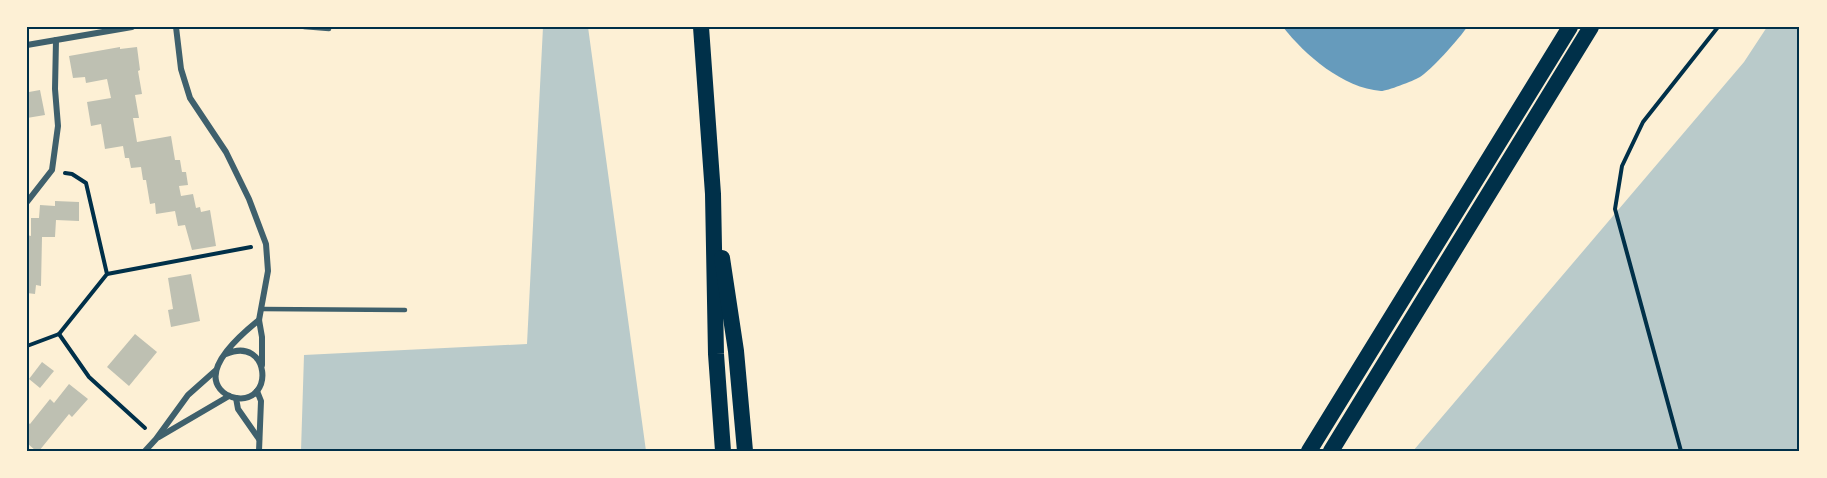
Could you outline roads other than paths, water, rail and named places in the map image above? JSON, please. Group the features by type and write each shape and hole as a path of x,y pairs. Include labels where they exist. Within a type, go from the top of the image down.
{"highway":[{"path":"701,27 713,194 716,354 723,451"},
{"path":"1309,451 1570,27"},
{"path":"1331,451 1591,27"},
{"path":"713,194 736,351 745,451"}],"street":[{"path":"27,45 132,27"},
{"path":"176,27 181,69 190,98 226,152 249,199 267,244 268,271 260,320 262,383 257,391 244,398 229,396 218,386 215,371"},
{"path":"27,202 52,171 58,126 55,89 56,40"},
{"path":"145,451 188,395 215,371 219,362 245,331 260,320"},
{"path":"226,354 240,350 247,351 253,354 262,365"},
{"path":"257,391 261,401 259,451"},
{"path":"156,439 229,396"},
{"path":"237,398 238,409 260,440"}],"lane":[{"path":"304,27 329,29"},
{"path":"261,309 405,310"}],"water":[{"path":"1283,27 1467,27 1425,74 1381,91 1367,89 1339,77 1314,59"}]}
